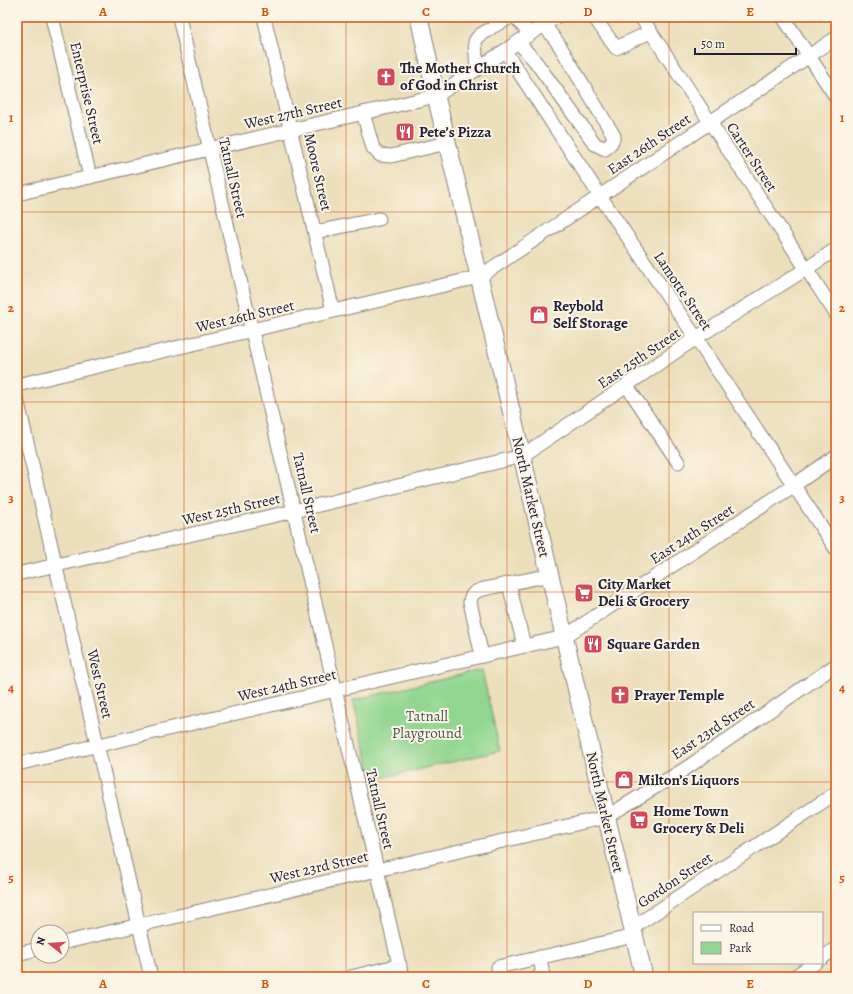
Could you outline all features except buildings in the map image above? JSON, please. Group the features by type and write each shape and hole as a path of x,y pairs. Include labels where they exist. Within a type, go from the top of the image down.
{"main road":[{"name":"North Market Street","path":"419,17 447,143 480,277 644,977"}],"street":[{"name":"Enterprise Street","path":"52,17 90,177"},
{"name":"Tatnall Street","path":"179,17 401,971"},
{"name":"Moore Street","path":"264,17 292,130 333,311"},
{"path":"478,69 476,42 478,37 513,17 518,20 530,34"},
{"name":"West 27th Street","path":"17,194 436,96 556,17"},
{"path":"594,17 616,48 650,32"},
{"name":"Carter Street","path":"640,17 836,314"},
{"path":"783,17 836,97"},
{"path":"518,42 535,62 595,144 605,149 611,143 614,136 558,42 544,25"},
{"name":"East 26th Street","path":"480,277 836,38"},
{"name":"Lamotte Street","path":"504,51 836,549"},
{"path":"363,114 373,148 380,155 391,156 447,143"},
{"path":"315,232 379,220"},
{"name":"East 25th Street","path":"522,456 696,338 806,270 836,249"},
{"name":"West 26th Street","path":"17,385 480,277"},
{"path":"627,386 678,462"},
{"name":"West Street","path":"17,399 152,977"},
{"name":"West 25th Street","path":"17,574 294,511 522,456"},
{"name":"East 24th Street","path":"564,637 836,456"},
{"path":"482,656 470,602 471,597 475,592 550,575"},
{"path":"509,584 524,646"},
{"name":"West 24th Street","path":"17,764 564,637"},
{"name":"East 23rd Street","path":"606,817 685,769 836,665"},
{"name":"Gordon Street","path":"633,932 836,793"},
{"name":"West 23rd Street","path":"70,941 606,817"},
{"path":"500,977 498,967 633,932"},
{"path":"823,957 836,948"},
{"path":"17,954 30,951"},
{"path":"538,977 543,976 540,957"},
{"path":"794,977 814,964"},
{"path":"351,977 401,971"}],"green space":[{"name":"Tatnall Playground","path":"482,670 500,751 372,780 353,700"}],"place":[{"name":"The Mother Church of God in Christ","path":"386,77"},
{"name":"Pete’s Pizza","path":"405,132"},
{"name":"Reybold Self Storage","path":"539,315"},
{"name":"City Market Deli & Grocery","path":"584,593"},
{"name":"Square Garden","path":"593,644"},
{"name":"Prayer Temple","path":"620,695"},
{"name":"Milton’s Liquors","path":"624,780"},
{"name":"Home Town Grocery & Deli","path":"639,820"}]}
